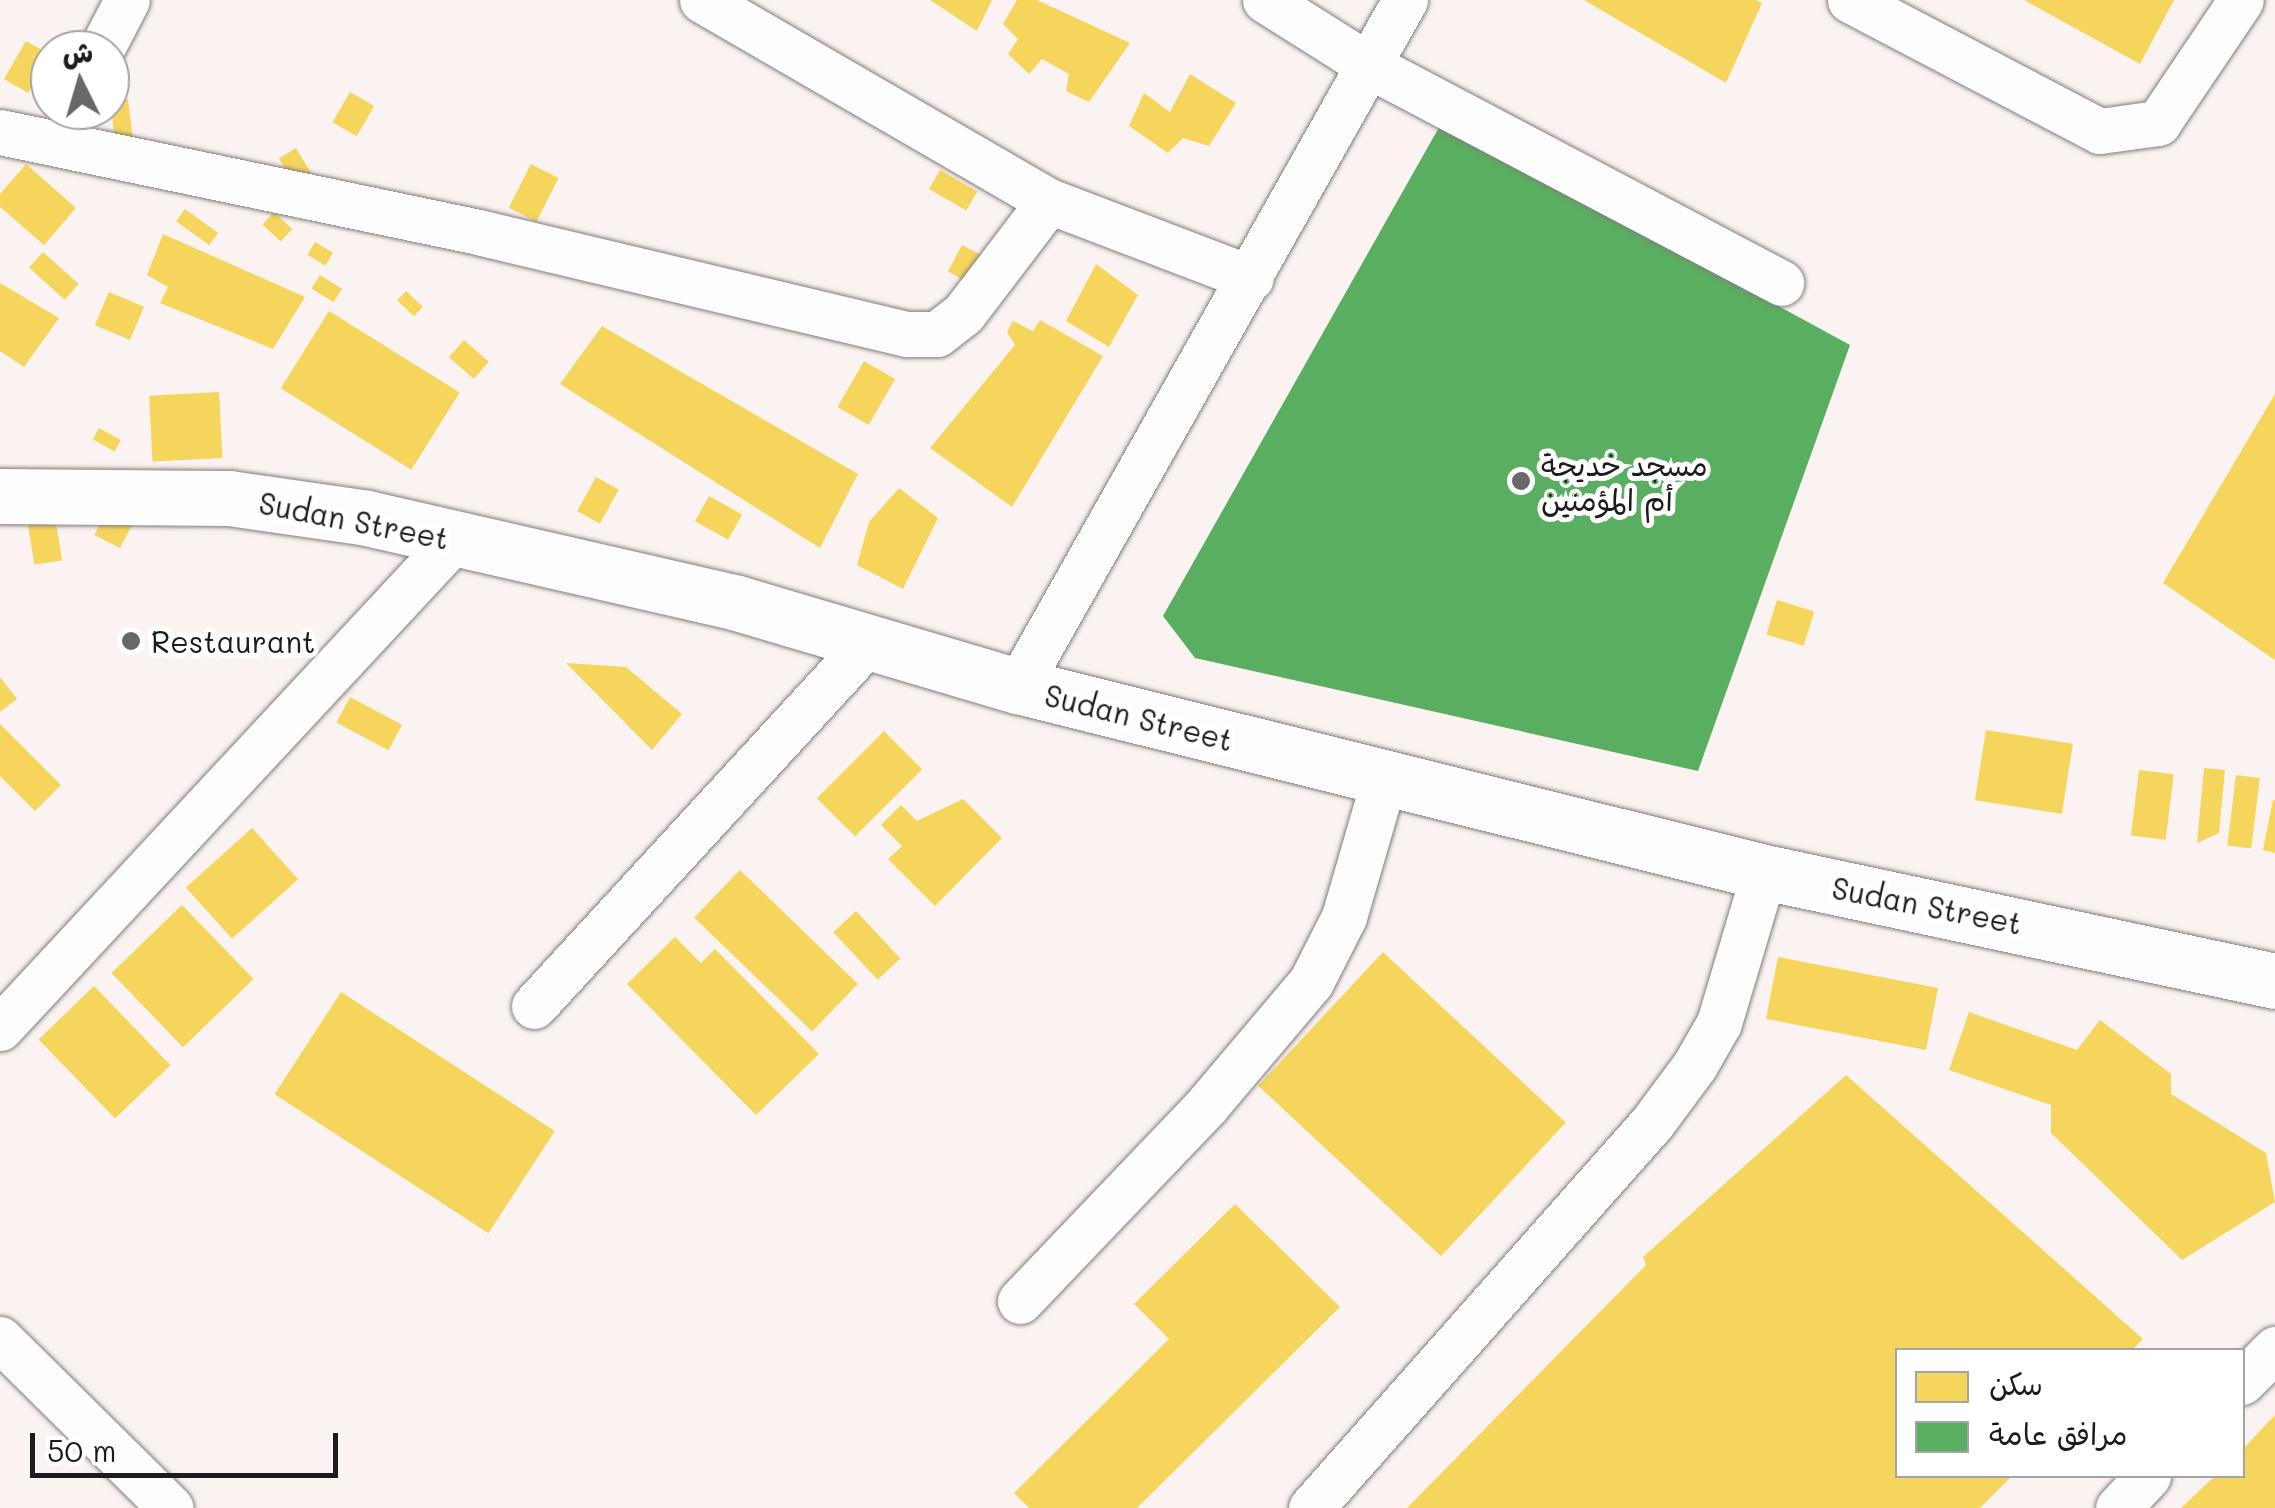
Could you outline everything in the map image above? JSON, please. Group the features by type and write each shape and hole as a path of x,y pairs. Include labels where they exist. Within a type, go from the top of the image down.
{"main road":[{"name":"Sudan Street","path":"0,496 229,498 455,539 738,603 1018,686 1764,872 2275,981"}],"street":[{"path":"112,30 128,0"},
{"path":"702,0 1050,202 1251,278"},
{"path":"1265,0 1370,66 1781,283"},
{"path":"1018,686 1406,0"},
{"path":"1850,0 2100,132 2158,123 2241,0"},
{"path":"0,132 30,130"},
{"path":"72,130 907,334 937,334 964,314 1050,202"},
{"path":"0,1028 455,539"},
{"path":"534,1006 870,641"},
{"path":"1020,1301 1207,1104 1310,982 1344,917 1384,779"},
{"path":"1311,1508 1652,1123 1695,1065 1719,1024 1764,872"},
{"path":"0,1339 171,1508"},
{"path":"2245,1379 2275,1349"},
{"path":"2118,1508 2146,1478"}],"building: سكن":[{"path":"930,0 992,0 977,31"},
{"path":"1017,0 1037,0 1130,43 1089,102 1066,91 1069,74 1042,59 1029,74 1008,54 1018,39 1003,24"},
{"path":"1584,0 1756,0 1762,3 1726,83"},
{"path":"2024,0 2174,0 2140,64"},
{"path":"26,41 30,43 28,93 4,79"},
{"path":"1190,74 1236,103 1209,146 1183,138 1168,153 1129,126 1144,93 1170,112"},
{"path":"350,92 374,106 357,136 332,122"},
{"path":"130,115 133,142 115,144 114,130 130,130"},
{"path":"296,148 316,181 299,192 279,158"},
{"path":"26,164 76,208 44,245 0,207 0,194"},
{"path":"531,164 559,178 536,222 509,208"},
{"path":"940,170 977,192 966,211 929,189"},
{"path":"185,209 218,233 209,245 176,221"},
{"path":"274,212 292,229 281,241 262,224"},
{"path":"163,234 305,297 273,349 160,303 168,287 147,275"},
{"path":"315,242 333,253 325,266 307,255"},
{"path":"962,245 986,258 972,284 948,271"},
{"path":"43,252 79,284 65,300 29,268"},
{"path":"1096,264 1138,295 1109,347 1066,321"},
{"path":"320,275 342,289 334,302 312,289"},
{"path":"0,283 59,318 24,367 0,351"},
{"path":"406,291 423,307 414,316 397,301"},
{"path":"109,292 144,307 130,340 95,325"},
{"path":"329,311 460,393 411,470 281,388"},
{"path":"1040,320 1103,356 1012,507 930,448 1015,345 1007,332 1013,321 1033,331"},
{"path":"602,326 858,474 820,548 560,384"},
{"path":"464,340 489,362 474,379 449,357"},
{"path":"864,361 895,379 869,425 838,407"},
{"path":"219,392 222,458 153,462 149,396"},
{"path":"2275,394 2275,660 2163,583"},
{"path":"99,428 121,440 115,451 93,439"},
{"path":"596,477 619,490 600,524 577,511"},
{"path":"899,488 938,518 903,589 857,565 869,522"},
{"path":"709,496 742,514 728,540 695,521"},
{"path":"107,510 133,523 120,548 94,535"},
{"path":"55,516 62,560 34,565 27,520"},
{"path":"1777,600 1814,611 1804,646 1766,634"},
{"path":"566,663 626,667 682,714 652,750"},
{"path":"0,677 17,699 0,712"},
{"path":"350,697 402,725 388,750 336,723"},
{"path":"0,724 61,785 35,811 0,776"},
{"path":"1986,730 2073,744 2062,814 1975,800"},
{"path":"884,731 922,769 855,836 817,798"},
{"path":"2204,768 2225,770 2219,833 2197,843"},
{"path":"2139,770 2174,774 2166,840 2131,836"},
{"path":"2236,775 2260,778 2251,848 2227,845"},
{"path":"963,799 1002,838 935,906 888,859 902,846 881,825 901,805 917,821"},
{"path":"2275,800 2275,853 2263,850"},
{"path":"252,828 298,879 232,939 186,888"},
{"path":"740,870 858,984 812,1031 694,917"},
{"path":"182,905 254,979 183,1047 112,973"},
{"path":"856,911 900,959 878,980 833,932"},
{"path":"675,937 701,963 715,949 819,1054 756,1115 627,984"},
{"path":"1383,952 1566,1122 1441,1256 1258,1086"},
{"path":"1778,957 1938,988 1926,1050 1766,1019"},
{"path":"94,986 170,1065 115,1119 39,1039"},
{"path":"341,992 555,1131 488,1233 275,1094"},
{"path":"1969,1012 2077,1050 2100,1020 2171,1074 2171,1094 2266,1153 2275,1202 2182,1260 2051,1133 2051,1105 1949,1070"},
{"path":"1846,1075 2143,1339 2134,1348 1895,1348 1895,1478 2010,1478 1980,1508 1407,1508 1646,1265 1643,1257"},
{"path":"1235,1204 1340,1307 1137,1508 1029,1508 1014,1493 1169,1339 1134,1304"},
{"path":"2275,1415 2275,1508 2181,1508 2213,1478 2245,1478 2245,1447"}],"building: مرافق عامة":[{"name":"مسجد خديجة أم المؤمنين","path":"1442,122 1850,345 1698,771 1195,658 1163,616"}],"place":[{"name":"مسجد خديجة أم المؤمنين","path":"1521,481"},
{"name":"Restaurant","path":"131,641"}]}
